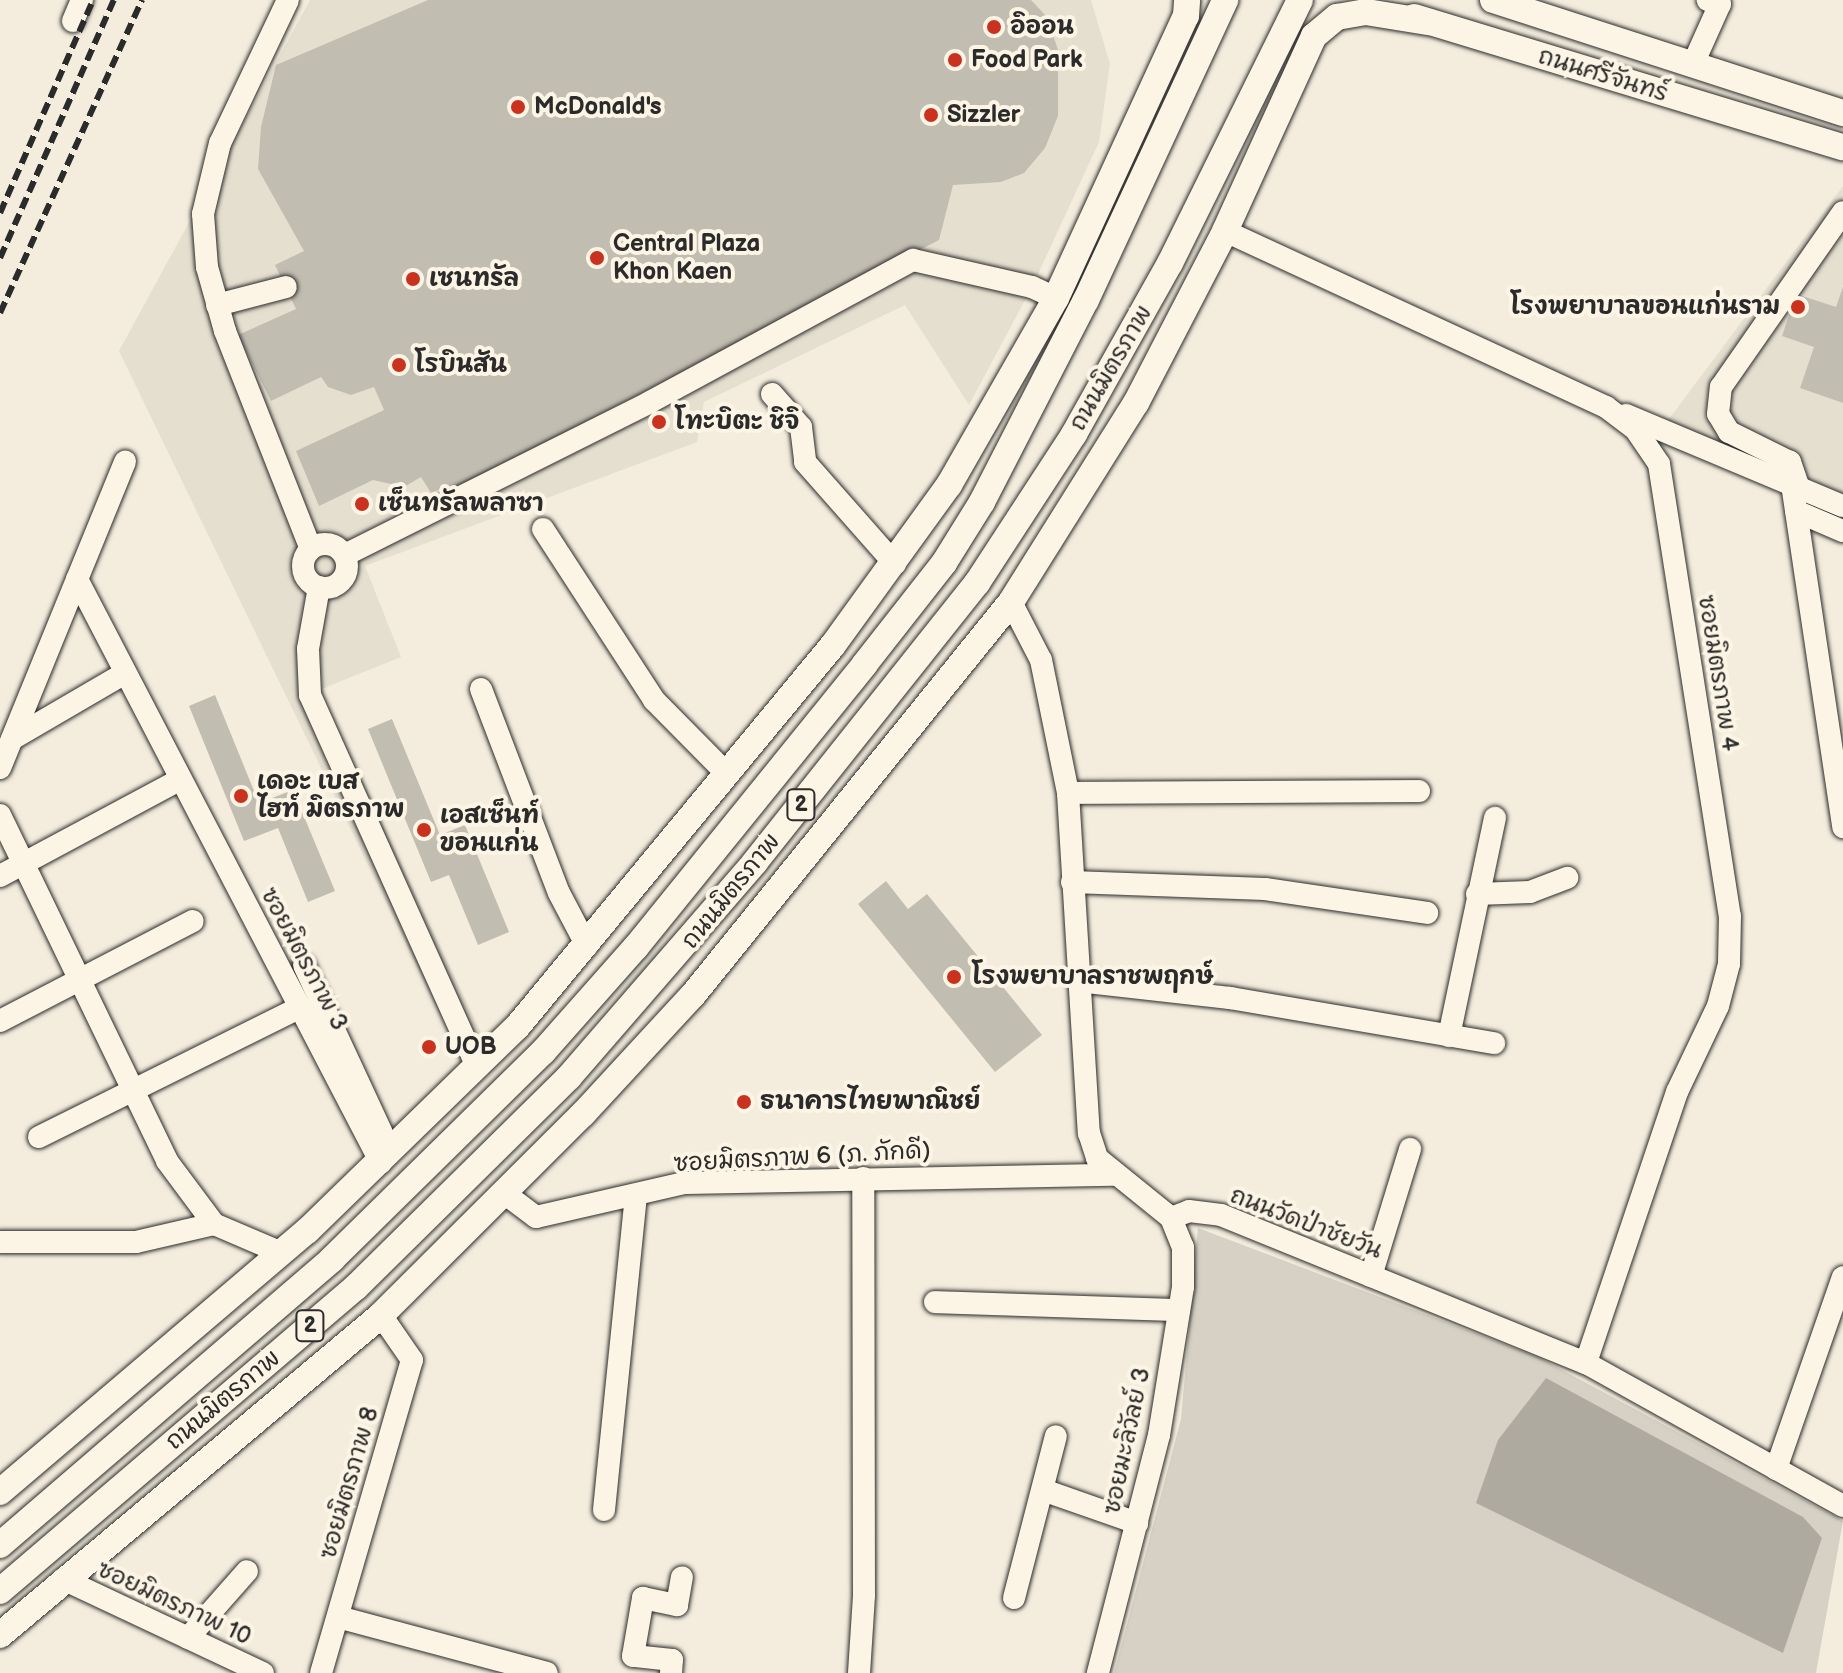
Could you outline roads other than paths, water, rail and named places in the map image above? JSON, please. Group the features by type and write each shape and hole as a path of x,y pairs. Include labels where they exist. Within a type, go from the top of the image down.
{"main road":[{"name":"ถนนมิตรภาพ","path":"0,1545 332,1259 573,1018 782,768 958,540 1057,357 1225,0"},
{"name":"ถนนมิตรภาพ","path":"0,1591 356,1287 602,1041 755,862 990,562 1082,420 1170,263 1300,0"},
{"name":"ถนนมิตรภาพ","path":"0,1635 381,1315 583,1114 774,899 1011,602 1136,403 1225,231 1333,0"},
{"name":"ถนนศรีจันทร์","path":"1363,0 1843,147"},
{"name":"ถนนศรีจันทร์","path":"1493,0 1843,113"},
{"path":"0,1492 282,1253 386,1158 517,1027 728,775 895,564 994,409 1056,298 1189,5"},
{"path":"1314,36 1337,17 1366,12 1428,22"},
{"path":"1057,357 1090,224"},
{"path":"1136,403 1170,263"},
{"path":"517,1027 573,1018"},
{"path":"583,1114 602,1041"}],"street":[{"path":"288,0 220,143 205,194 207,267 217,305 311,549 303,569 319,587"},
{"path":"1693,64 1720,4 1708,0"},
{"path":"1842,215 1721,387 1718,414 1729,432 1790,462 1796,511 1835,714 1843,827"},
{"name":"ซอยมิตรภาพ 4","path":"1225,231 1606,407 1636,430 1659,464 1730,916 1729,964 1718,1006 1677,1092 1586,1363"},
{"path":"345,555 650,402 913,260 1032,287 1056,298"},
{"path":"217,305 286,287"},
{"path":"772,394 801,427 805,462 895,564"},
{"path":"1606,407 1843,506"},
{"path":"0,768 125,461"},
{"path":"1796,511 1843,531"},
{"path":"543,529 654,700 728,775"},
{"path":"311,549 331,544 345,555"},
{"path":"319,587 343,580 345,555"},
{"name":"ซอยมิตรภาพ 3","path":"77,579 179,780 386,1158"},
{"path":"319,587 308,649 310,695 477,1066"},
{"path":"1011,602 1041,660 1068,793 1089,1133 1097,1158 1114,1175 1171,1218"},
{"path":"12,739 125,673"},
{"path":"481,689 559,893 587,946"},
{"path":"0,876 179,780"},
{"path":"1068,793 1419,791"},
{"path":"0,815 167,1161 214,1224 282,1253"},
{"path":"1449,1036 1495,818"},
{"path":"1477,894 1530,892 1567,878"},
{"path":"1072,882 1265,889 1427,913"},
{"path":"0,1021 79,977 193,921"},
{"path":"304,965 386,1158"},
{"path":"1078,981 1230,998 1494,1043"},
{"path":"39,1137 301,1007"},
{"path":"1371,1276 1410,1149"},
{"name":"ซอยมิตรภาพ 6 (ภ. ภักดี)","path":"504,1193 536,1217 684,1183 1114,1175"},
{"path":"859,1673 864,1595 863,1178"},
{"path":"604,1510 636,1196"},
{"name":"ถนนวัดป่าชัยวัน","path":"1171,1218 1189,1211 1221,1215 1586,1363 1843,1506"},
{"name":"ซอยมะลิวัลย์ 3","path":"1098,1673 1159,1435 1179,1310 1183,1247 1171,1218"},
{"path":"0,1242 136,1242 214,1224"},
{"path":"1776,1469 1843,1277"},
{"path":"935,1302 1179,1310"},
{"name":"ซอยมิตรภาพ 8","path":"321,1673 412,1360 381,1315"},
{"path":"1014,1598 1056,1436"},
{"path":"1043,1490 1137,1523"},
{"path":"188,1638 247,1571"},
{"path":"671,1673 672,1660 633,1656 643,1598 677,1605 682,1577"},
{"name":"ซอยมิตรภาพ 10","path":"63,1579 260,1672"},
{"path":"338,1617 547,1673"}],"railway":[{"path":"0,213 93,0"},
{"path":"0,258 114,0"},
{"path":"0,313 142,0"}],"place":[{"name":"อิออน","path":"994,27"},
{"name":"Food Park","path":"955,60"},
{"name":"McDonald's","path":"518,107"},
{"name":"Sizzler","path":"931,115"},
{"name":"Central Plaza Khon Kaen","path":"597,258"},
{"name":"เซนทรัล","path":"413,279"},
{"name":"โรงพยาบาลขอนแก่นราม","path":"1798,307"},
{"name":"โรบินสัน","path":"399,365"},
{"name":"โทะบิตะ ชิจิ","path":"659,422"},
{"name":"เซ็นทรัลพลาซา","path":"362,504"},
{"name":"เดอะ เบส ไฮท์ มิตรภาพ","path":"241,796"},
{"name":"เอสเซ็นท์ ขอนแก่น","path":"424,830"},
{"name":"โรงพยาบาลราชพฤกษ์","path":"954,977"},
{"name":"UOB","path":"429,1047"},
{"name":"ธนาคารไทยพาณิชย์","path":"744,1102"}]}
